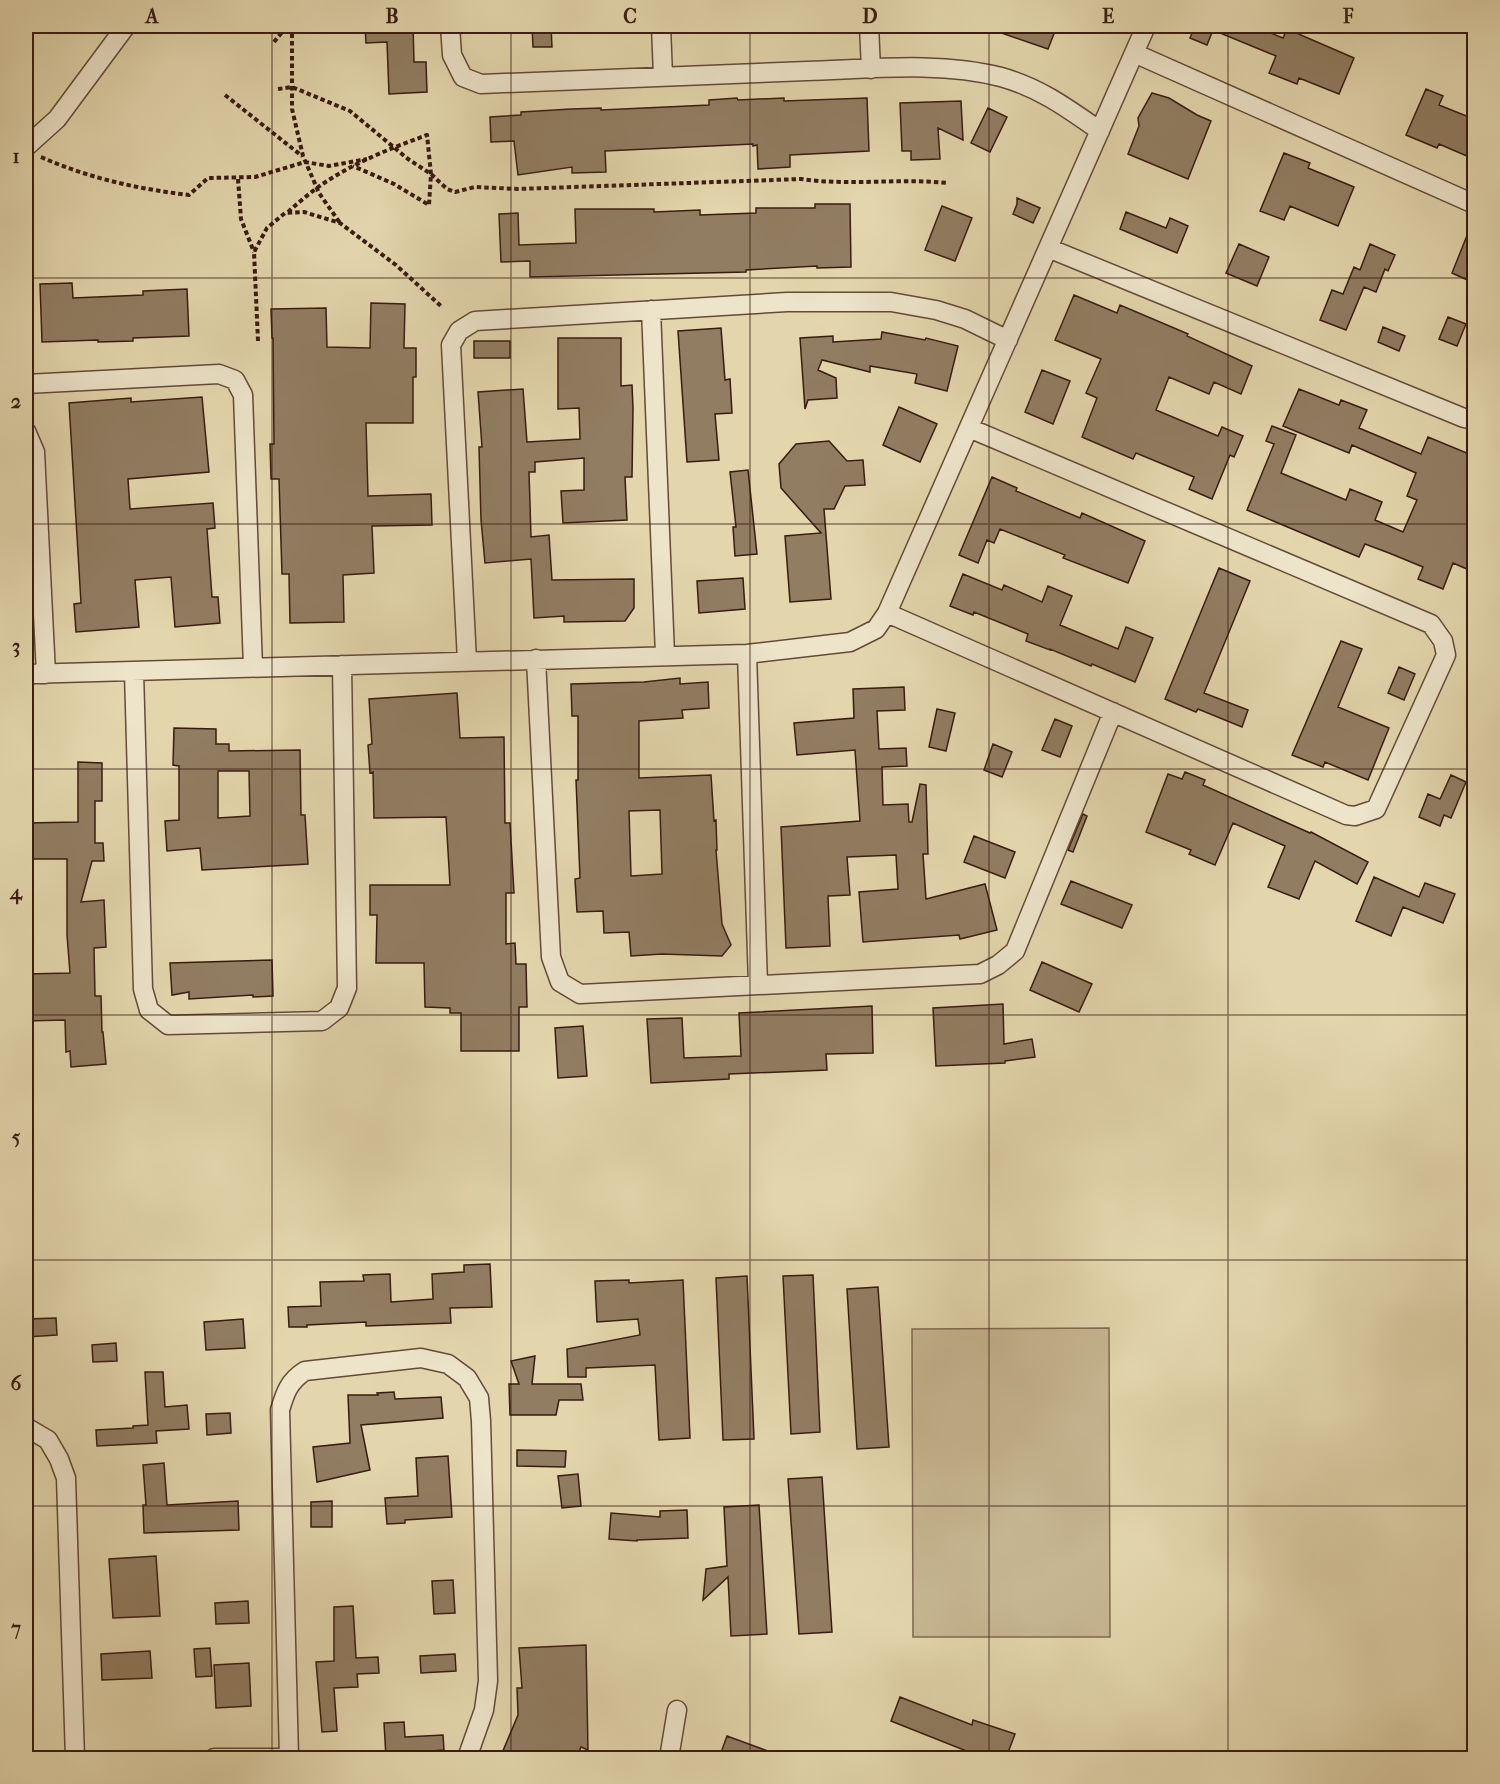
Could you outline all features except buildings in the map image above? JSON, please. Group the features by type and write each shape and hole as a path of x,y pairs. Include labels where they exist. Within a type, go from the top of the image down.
{"street":[{"path":"30,150 57,119 126,26"},
{"path":"450,26 452,55 463,77 481,84 663,76 951,68 1001,77 1046,94 1100,131"},
{"path":"661,26 663,76"},
{"path":"869,26 871,69"},
{"path":"26,674 747,654 850,642 876,629 888,613 1146,26"},
{"path":"1134,53 1474,204"},
{"path":"1048,248 1453,414 1474,420"},
{"path":"468,661 452,345 459,331 475,321 787,302 891,302 936,310 965,319 1008,340"},
{"path":"651,310 665,655"},
{"path":"26,384 219,374 235,380 243,395 253,667"},
{"path":"888,613 1346,815 1356,816 1376,809 1446,655 1443,641 1431,624 969,428"},
{"path":"26,431 35,452 46,674"},
{"path":"747,654 758,984"},
{"path":"536,659 551,957 560,982 580,994 980,974 998,966 1015,951 1113,712"},
{"path":"134,672 143,989 149,1010 168,1025 322,1021 339,1008 347,988 342,665"},
{"path":"214,1758 291,1758 280,1410 286,1390 294,1378 305,1371 421,1358 448,1364 467,1378 478,1398 482,1421 488,1681 484,1710 467,1758"},
{"path":"26,1427 48,1440 59,1459 66,1478 75,1758"},
{"path":"669,1758 677,1710"}],"path":[{"path":"274,42 286,26"},
{"path":"292,26 292,109 303,156 319,193 340,223 396,265 442,307"},
{"path":"278,89 292,87 350,111 447,189 454,192 475,187 518,189 801,179 825,183 925,181 948,183"},
{"path":"225,95 303,156"},
{"path":"254,252 267,228 317,188 353,166 367,159 427,135 431,174 429,205 394,184 353,166"},
{"path":"30,150 70,170 161,192 189,195 208,178 255,177 305,162 329,166 367,159"},
{"path":"238,179 241,219 254,252 258,341"},
{"path":"287,212 304,212 340,223"}],"shaded area":[{"path":"1109,1328 1110,1637 913,1637 912,1329"}]}
